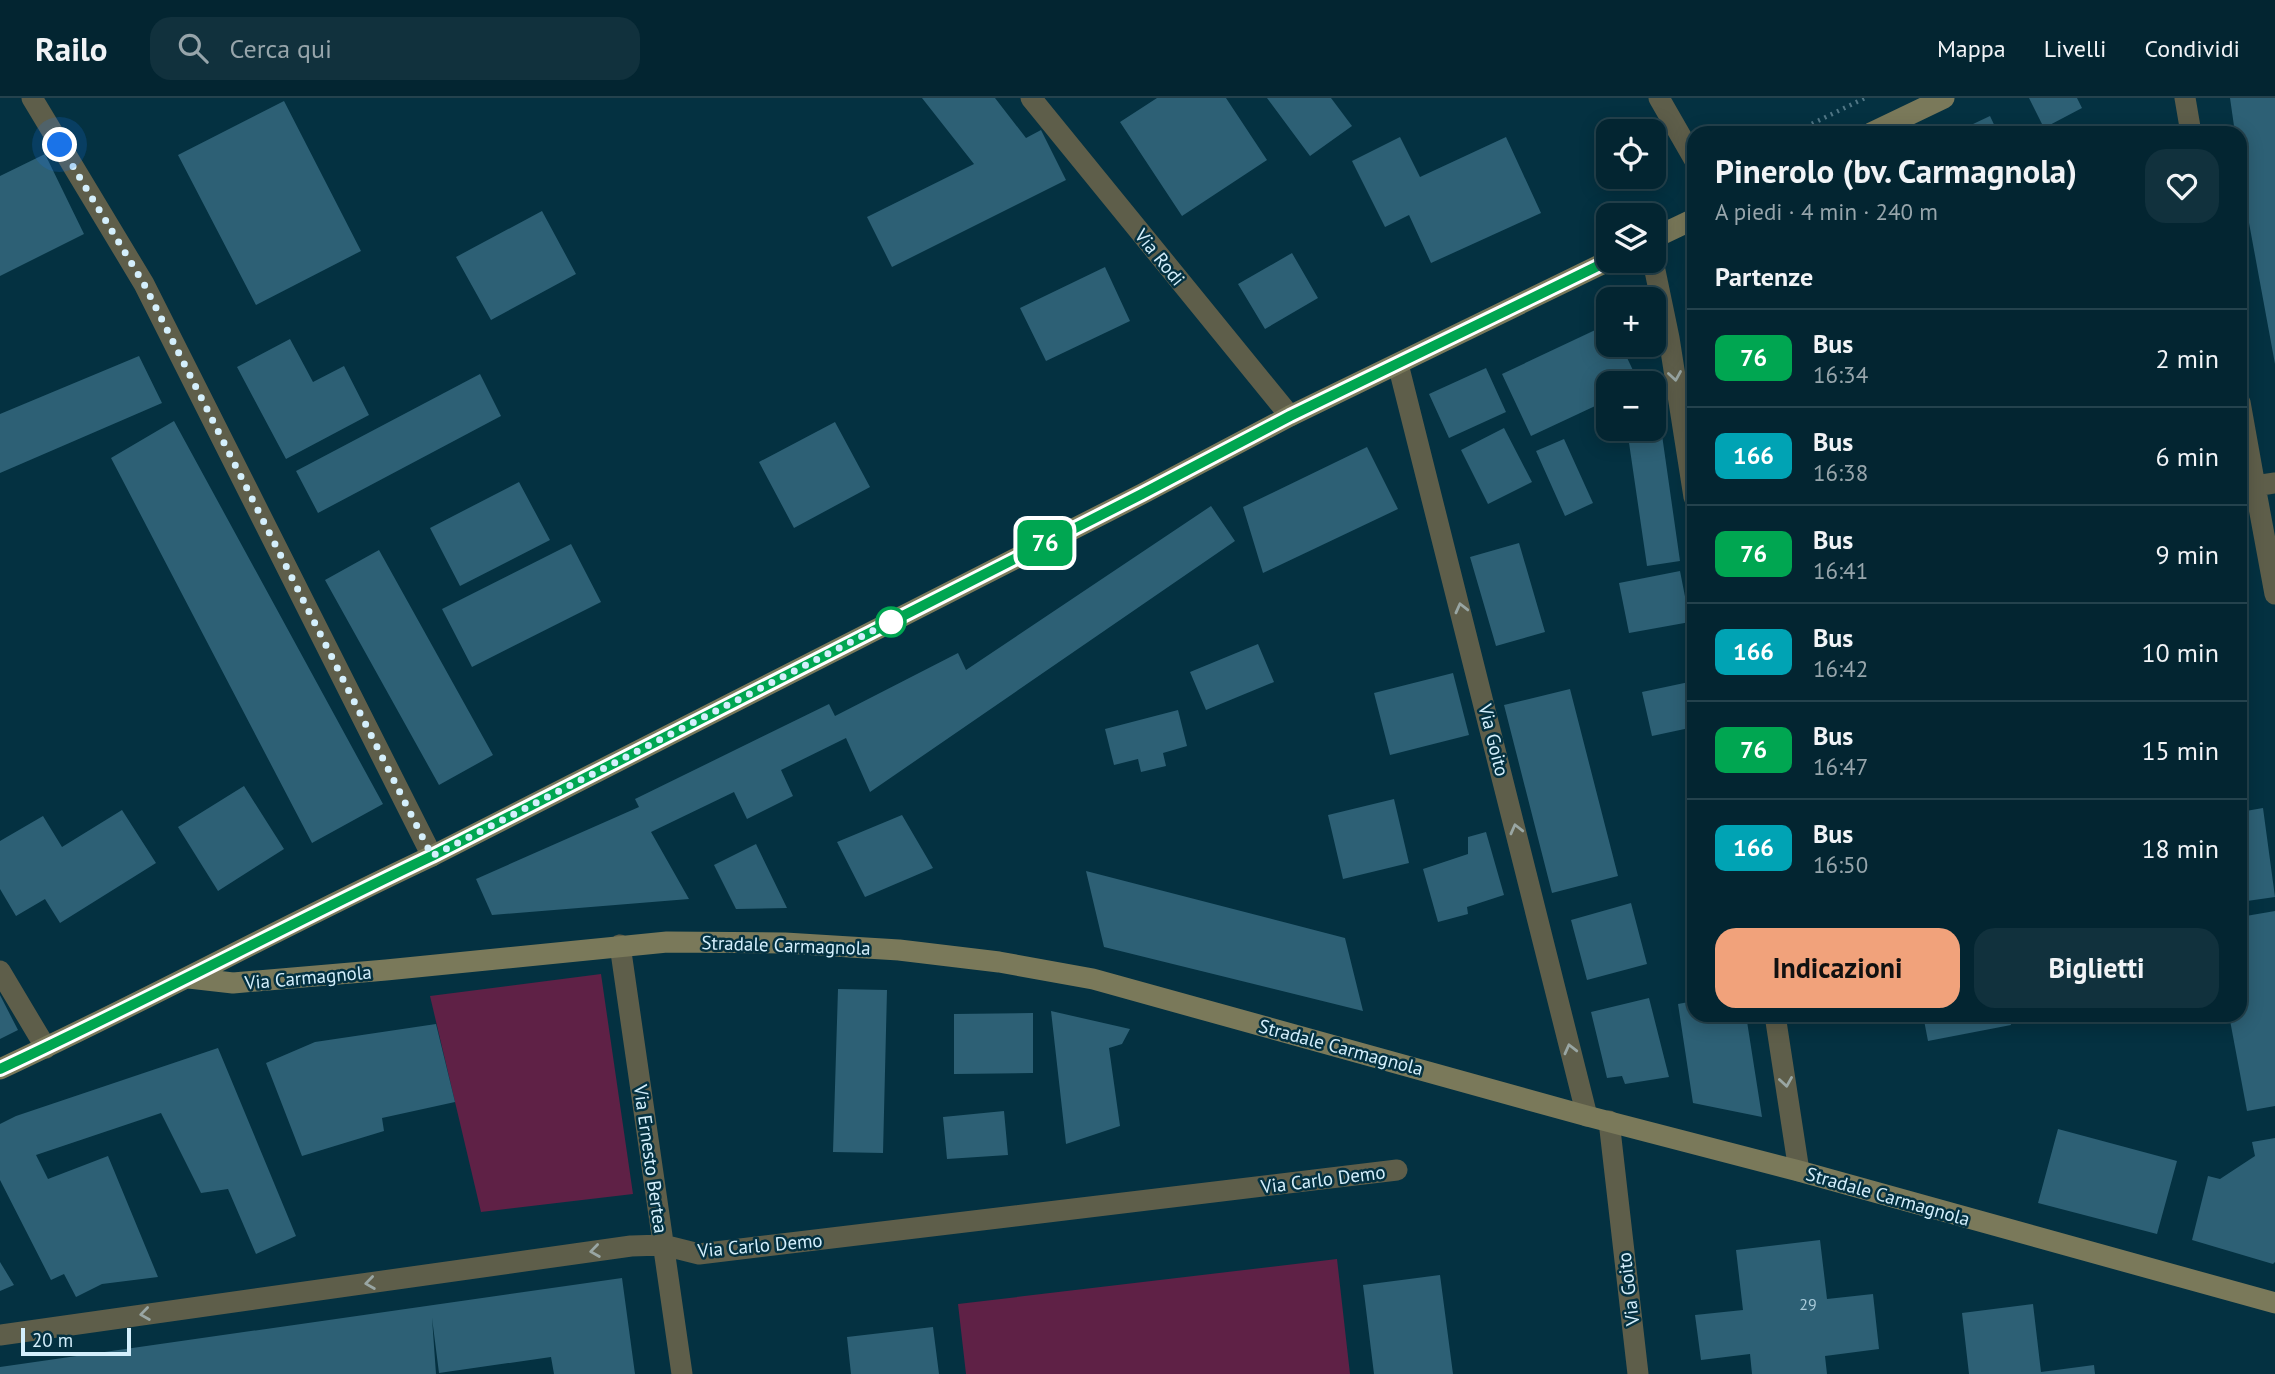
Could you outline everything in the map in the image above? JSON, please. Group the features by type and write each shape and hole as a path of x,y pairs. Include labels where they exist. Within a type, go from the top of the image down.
{"main road":[{"path":"1886,126 1944,98"},
{"path":"1666,232 1687,222"},
{"path":"0,1069 432,856 1290,416 1596,267"},
{"name":"Stradale Carmagnola","path":"386,970 667,942 785,943 900,950 999,962 1093,979 2275,1303"},
{"name":"Via Carmagnola","path":"189,978 233,983 386,970"}],"street":[{"path":"32,98 144,284 432,856"},
{"name":"Via Rodi","path":"1031,98 1290,416"},
{"path":"1659,98 1687,147"},
{"path":"2185,98 2191,126"},
{"path":"1655,273 1687,452"},
{"name":"Via Goito","path":"1398,365 1587,1116"},
{"path":"2247,424 2265,484 2275,594"},
{"name":"Via Ernesto Bertea","path":"620,945 682,1374"},
{"path":"0,971 46,1048"},
{"path":"1776,1022 1799,1171"},
{"name":"Via Goito","path":"1609,1121 1638,1374"},
{"name":"Via Carlo Demo","path":"0,1335 631,1246 663,1245 699,1254 1396,1170"}],"path":[{"path":"1807,126 1865,98"}],"shaded area":[{"path":"601,974 633,1194 481,1212 430,996"},
{"path":"1337,1259 1350,1374 966,1374 958,1304"}],"building":[{"path":"922,98 995,98 1026,138 1041,130 1066,180 892,267 867,217 974,164"},
{"path":"1157,98 1226,98 1267,160 1182,216 1120,122"},
{"path":"1267,98 1331,98 1352,126 1310,156"},
{"path":"2029,98 2077,98 2082,108 2043,126"},
{"path":"2230,98 2275,98 2275,364 2247,212 2247,126 2234,126"},
{"path":"284,101 361,251 256,305 178,155"},
{"path":"1990,116 1995,126 1969,126"},
{"path":"1400,137 1420,177 1506,137 1541,213 1431,263 1409,215 1385,227 1352,161"},
{"path":"45,154 84,234 0,276 0,176"},
{"path":"542,211 576,274 491,320 456,257"},
{"path":"1292,253 1318,298 1265,329 1238,284"},
{"path":"1105,267 1130,321 1046,361 1020,308"},
{"path":"1596,330 1596,357 1627,357 1633,371 1596,371 1596,406 1531,436 1502,374"},
{"path":"290,339 313,382 344,366 369,415 286,459 237,367"},
{"path":"139,356 162,403 0,473 0,414"},
{"path":"1486,368 1506,412 1449,438 1429,394"},
{"path":"480,374 501,416 318,513 296,471"},
{"path":"174,421 383,804 312,843 111,458"},
{"path":"835,422 870,487 794,528 759,462"},
{"path":"1504,428 1532,482 1488,504 1461,450"},
{"path":"1564,439 1593,503 1565,516 1536,451"},
{"path":"1629,441 1663,441 1680,561 1647,566"},
{"path":"1367,447 1398,509 1263,573 1243,507"},
{"path":"519,482 550,540 460,586 430,528"},
{"path":"1211,506 1235,541 870,792 846,738 781,770 793,796 747,819 734,792 651,832 689,899 492,915 476,879 639,807 635,799 829,704 835,716 958,653 966,670"},
{"path":"1519,543 1545,632 1496,646 1470,557"},
{"path":"571,544 601,602 472,667 442,609"},
{"path":"379,550 493,755 439,785 325,580"},
{"path":"1680,571 1687,607 1687,623 1629,633 1619,583"},
{"path":"1258,644 1274,682 1206,710 1190,672"},
{"path":"1453,673 1469,735 1390,755 1374,693"},
{"path":"1687,682 1687,728 1652,736 1642,692"},
{"path":"1570,689 1618,876 1552,893 1504,705"},
{"path":"1178,710 1187,746 1163,753 1166,766 1141,772 1138,759 1114,765 1105,729"},
{"path":"244,786 284,849 218,891 178,827"},
{"path":"1394,799 1409,863 1343,879 1328,815"},
{"path":"2263,808 2275,897 2247,901 2247,811"},
{"path":"122,810 156,863 60,923 45,899 16,916 0,889 0,841 43,816 62,847"},
{"path":"902,815 933,868 865,897 837,842"},
{"path":"1486,832 1504,895 1467,907 1468,914 1438,922 1423,869 1468,854 1468,837"},
{"path":"756,844 787,908 736,909 714,865"},
{"path":"1086,871 1345,938 1363,1011 1104,947"},
{"path":"1631,903 1647,964 1587,980 1571,920"},
{"path":"2275,911 2275,1106 2247,1111 2230,1022 2247,1022 2247,916"},
{"path":"838,989 887,990 883,1153 833,1152"},
{"path":"0,995 18,1030 0,1039"},
{"path":"1649,998 1669,1077 1625,1084 1622,1076 1607,1078 1591,1012"},
{"path":"1687,1002 1687,1022 1747,1022 1762,1117 1693,1103 1678,1004"},
{"path":"1051,1011 1130,1029 1122,1044 1109,1048 1120,1126 1066,1144"},
{"path":"1033,1013 1033,1073 954,1074 954,1014"},
{"path":"1924,1022 2010,1022 2011,1025 1928,1041"},
{"path":"436,1024 455,1102 382,1118 384,1131 302,1156 266,1063 315,1042"},
{"path":"218,1048 296,1236 256,1254 228,1189 201,1193 161,1113 36,1155 48,1179 108,1156 158,1277 102,1284 76,1297 64,1274 51,1280 0,1180 0,1124 16,1116"},
{"path":"1004,1111 1008,1155 947,1159 943,1117"},
{"path":"2058,1129 2177,1161 2157,1234 2038,1203"},
{"path":"2275,1138 2275,1262 2273,1264 2192,1240 2208,1176 2220,1179 2255,1156 2252,1142"},
{"path":"1820,1240 1827,1299 1873,1294 1879,1349 1825,1356 1827,1374 1752,1374 1750,1354 1701,1360 1695,1315 1743,1310 1736,1250"},
{"path":"0,1262 14,1285 0,1291"},
{"path":"1440,1275 1453,1374 1374,1374 1363,1285"},
{"path":"622,1278 635,1374 554,1374 551,1357 439,1373 432,1318 436,1374 0,1374 0,1367"},
{"path":"2033,1304 2041,1372 2094,1365 2095,1374 1969,1374 1962,1313"},
{"path":"933,1327 939,1374 851,1374 847,1337"}],"bus line":[{"name":"76","path":"0,1069 100,1023 432,856 1290,416 1596,267"}],"route":[{"path":"60,145 144,284 432,856 898,618 891,622"}]}
